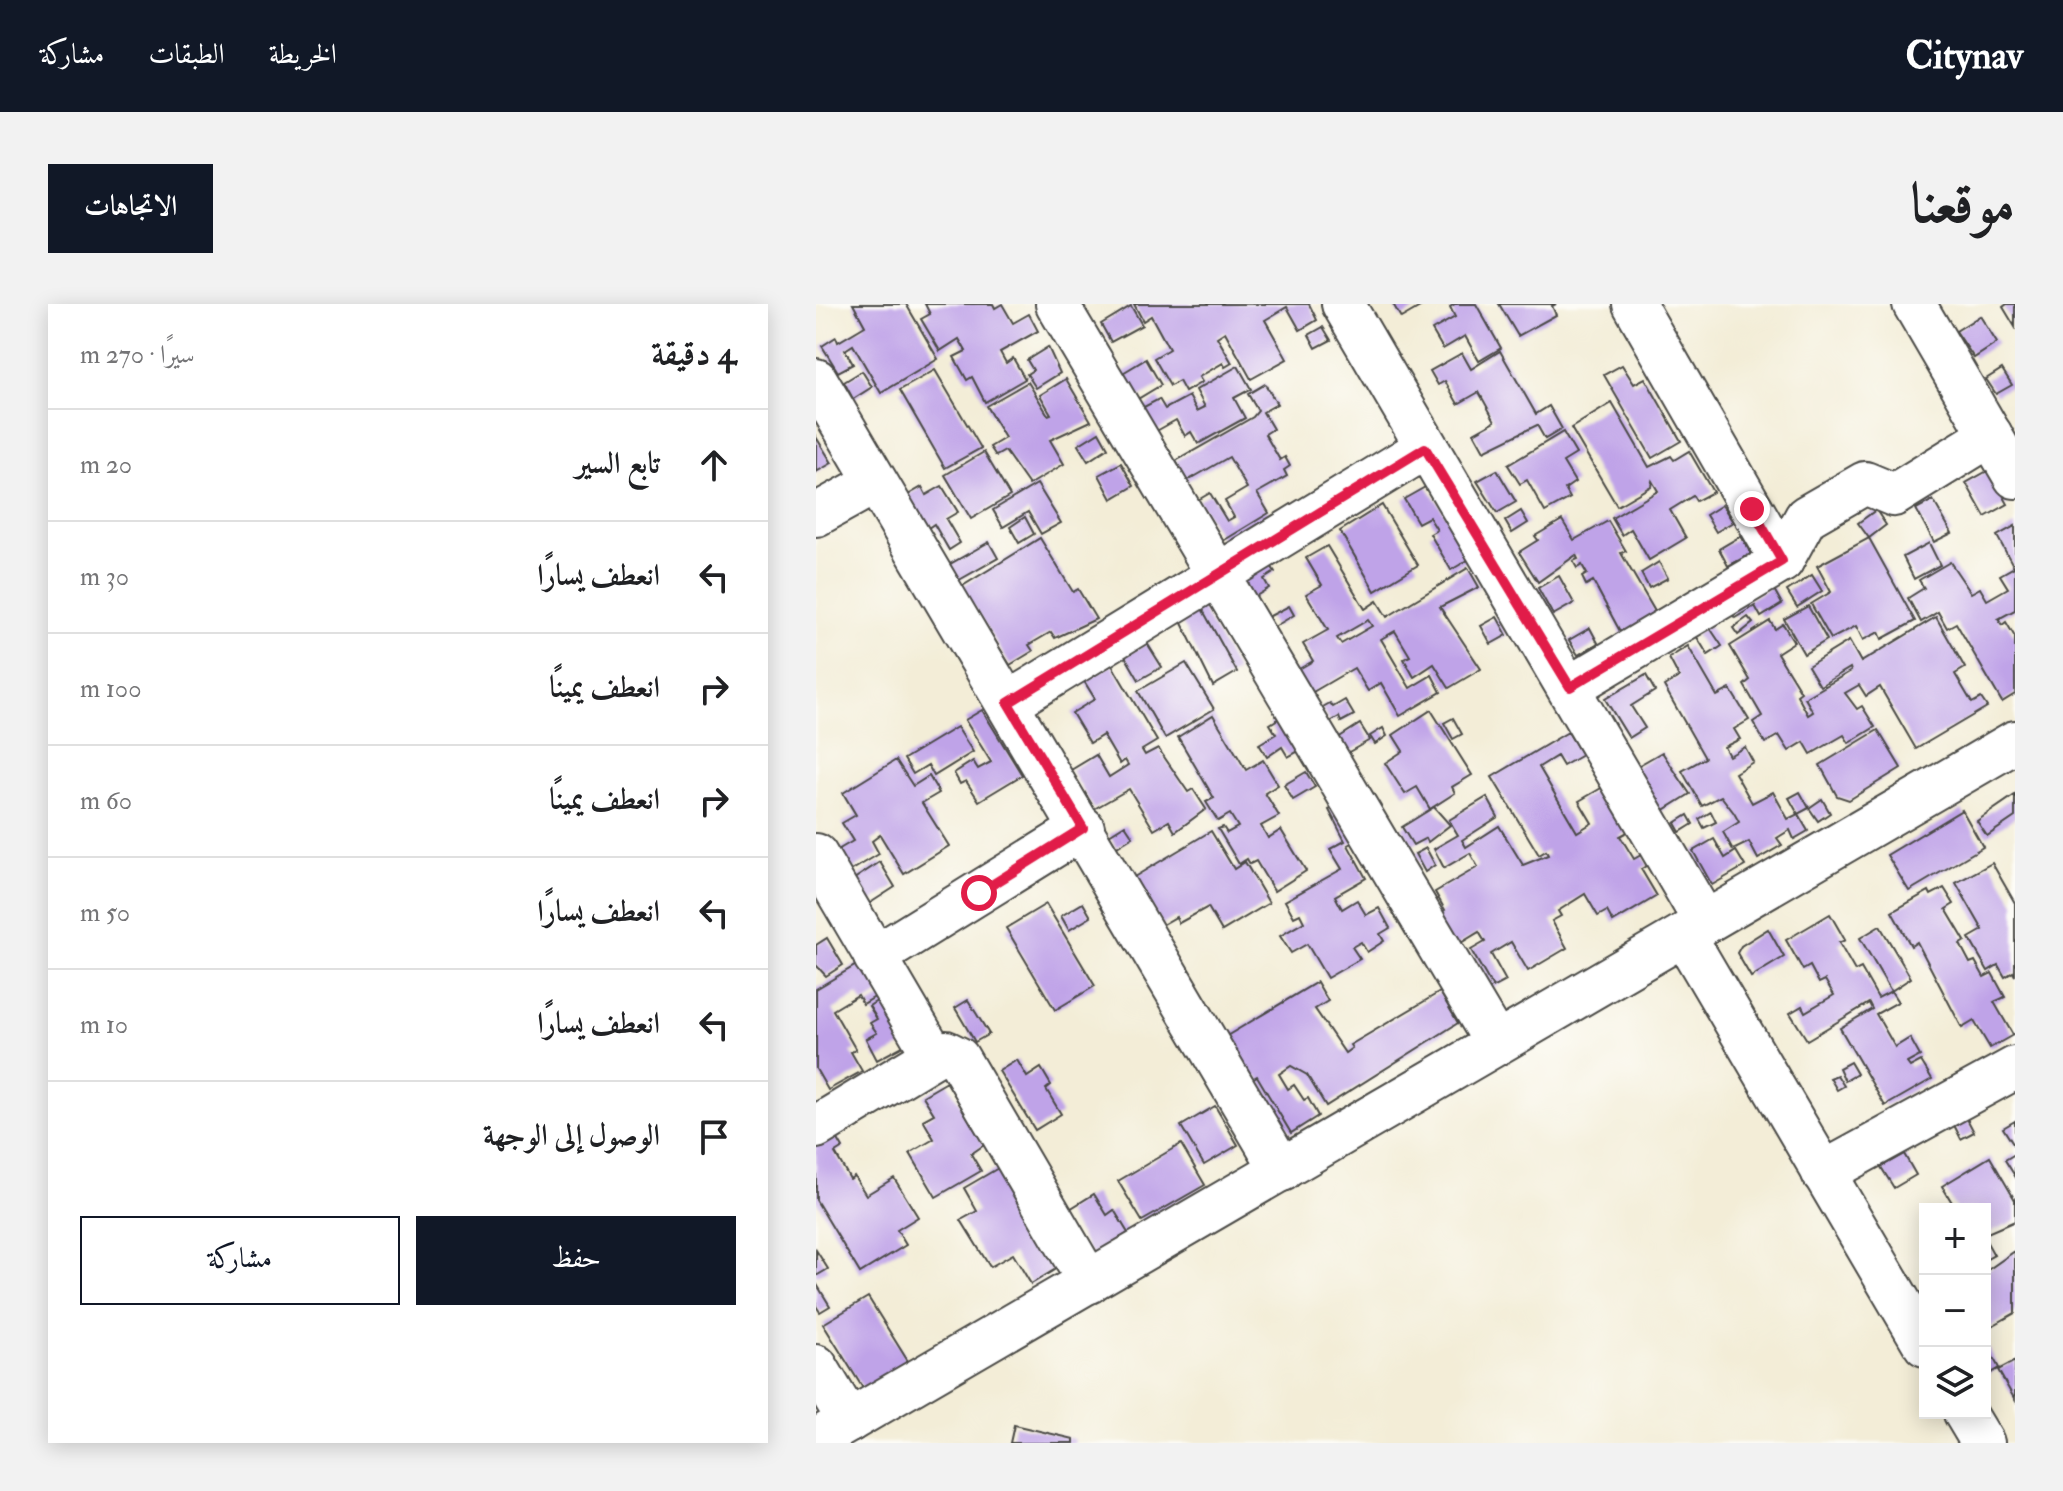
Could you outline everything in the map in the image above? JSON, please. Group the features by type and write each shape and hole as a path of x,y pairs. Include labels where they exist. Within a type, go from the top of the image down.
{"street":[{"path":"1057,304 1496,1043"},
{"path":"1343,304 1425,448 1570,687 1823,1173 1919,1335"},
{"path":"1634,304 1782,561"},
{"path":"1914,304 2015,477"},
{"path":"816,380 1282,1170"},
{"path":"1570,687 1782,561 1806,517 1865,483 1894,495 1991,435"},
{"path":"1008,703 1425,448"},
{"path":"816,515 874,483"},
{"path":"816,1366 832,1430 2015,742"},
{"path":"875,957 1083,828"},
{"path":"816,855 934,1056"},
{"path":"816,1127 934,1056 946,1052 958,1058 1089,1282"},
{"path":"1823,1173 2015,1068"},
{"path":"1969,1419 1983,1443"}],"building":[{"path":"853,304 906,304 938,359 881,393 853,345 845,350 853,364 838,372 822,346 836,337 838,342 865,326"},
{"path":"925,304 993,304 995,308 1002,304 1013,323 1029,314 1038,331 1000,352 1006,363 1013,358 1025,379 985,402 972,377 967,380 954,357 966,351 959,339 940,351 921,319 930,314"},
{"path":"1134,304 1309,304 1317,320 1300,330 1287,307 1265,320 1287,359 1251,379 1225,332 1217,337 1232,363 1225,367 1223,363 1199,377 1202,382 1185,392 1179,381 1170,386 1154,358 1169,349 1151,316 1143,321"},
{"path":"1393,304 1425,304 1401,318"},
{"path":"1455,304 1476,304 1501,348 1479,361 1465,336 1443,349 1432,330 1455,317 1450,307"},
{"path":"1499,304 1556,304 1552,306 1556,315 1518,336"},
{"path":"2015,304 2015,327 2003,307"},
{"path":"1131,306 1142,325 1111,342 1101,324"},
{"path":"1980,316 1997,343 1974,358 1956,331"},
{"path":"1323,327 1331,340 1316,348 1309,335"},
{"path":"1048,347 1060,373 1036,388 1027,374 1033,370 1027,360"},
{"path":"1500,351 1536,414 1549,406 1562,429 1545,439 1537,425 1484,451 1474,433 1495,421 1479,392 1458,404 1445,381 1438,385 1430,371 1462,353 1471,369"},
{"path":"1146,359 1161,385 1136,400 1121,374"},
{"path":"1622,365 1634,384 1645,378 1681,441 1652,458 1604,375"},
{"path":"1238,366 1251,389 1234,398 1245,418 1198,444 1191,432 1185,436 1176,420 1153,433 1140,409 1159,399 1165,409 1189,396 1197,411 1205,407 1196,390"},
{"path":"2002,369 2012,385 1996,394 1986,379"},
{"path":"935,370 981,448 945,468 900,390"},
{"path":"862,371 872,387 853,399 844,382"},
{"path":"1066,379 1091,421 1050,440 1064,464 1029,485 1005,451 996,456 990,447 1005,438 986,406 1028,382 1048,415 1051,414 1040,395"},
{"path":"1265,384 1277,404 1263,412 1273,429 1265,434 1280,460 1285,457 1290,466 1284,470 1287,476 1257,493 1269,513 1223,541 1198,500 1210,493 1227,521 1234,517 1225,501 1247,488 1229,457 1187,481 1176,461 1253,417 1258,411 1248,394"},
{"path":"1612,403 1649,467 1671,456 1674,460 1689,451 1713,492 1696,501 1693,496 1670,510 1686,538 1649,560 1631,529 1622,535 1612,518 1658,491 1652,481 1651,486 1617,506 1571,428"},
{"path":"1099,432 1108,448 1088,461 1078,445"},
{"path":"1563,432 1576,454 1563,462 1575,482 1565,489 1570,498 1545,512 1527,480 1520,484 1508,465"},
{"path":"816,437 832,463 816,472"},
{"path":"984,452 1010,496 971,519 945,475"},
{"path":"1121,463 1134,486 1112,499 1099,475"},
{"path":"1497,470 1516,502 1497,513 1477,481"},
{"path":"1989,470 2008,504 1985,517 1966,483"},
{"path":"1037,484 1061,523 1041,534 1028,512 1003,527 993,510"},
{"path":"942,486 958,512 946,519 960,543 949,550 934,524 928,528 908,495 922,487 926,495"},
{"path":"1427,486 1473,557 1451,570 1430,534 1437,530 1429,517 1418,523 1404,499"},
{"path":"1933,500 1952,533 1934,542 1916,509"},
{"path":"1382,505 1418,565 1375,591 1340,531"},
{"path":"1722,505 1733,522 1716,532 1706,515"},
{"path":"1876,510 1886,525 1869,538 1858,523"},
{"path":"1521,511 1528,523 1512,533 1505,521"},
{"path":"1025,517 1034,534 1019,543 1010,527"},
{"path":"1562,520 1574,540 1608,521 1626,551 1621,553 1657,615 1622,635 1593,581 1586,585 1582,577 1587,574 1582,565 1577,568 1573,561 1578,559 1576,555 1538,582 1519,552 1538,540 1535,536"},
{"path":"2015,526 2015,610 1998,619 2002,625 2006,622 2015,637 2015,694 2002,702 1956,623 1947,628 1938,612 1921,622 1908,598 1924,588 1919,580 1950,562 1971,593 1980,588 1987,600 2008,588 2000,575 2014,567 1997,536"},
{"path":"1741,536 1751,554 1728,566 1719,549"},
{"path":"1040,538 1073,592 1078,589 1096,619 1055,638 1051,632 1029,645 1033,651 1010,665 974,606 964,602 961,587"},
{"path":"1869,538 1915,621 1882,639 1879,632 1863,640 1856,626 1831,639 1811,604 1831,592 1817,566"},
{"path":"989,542 998,558 954,583 945,567"},
{"path":"1929,543 1940,565 1914,579 1903,557"},
{"path":"1327,546 1365,609 1377,601 1387,617 1468,568 1479,587 1440,607 1481,669 1449,688 1434,664 1414,677 1404,659 1410,656 1395,631 1381,639 1410,688 1432,675 1441,692 1400,716 1381,683 1368,691 1354,668 1306,696 1292,673 1313,661 1303,644 1328,630 1306,594 1322,585 1306,558","holes":["1368,620 1372,626 1341,644 1337,638"]},
{"path":"1268,561 1275,572 1264,579 1269,588 1251,599 1239,578"},
{"path":"1659,562 1668,578 1649,588 1641,573"},
{"path":"1812,575 1822,591 1797,607 1787,591"},
{"path":"1559,576 1574,603 1553,615 1538,588"},
{"path":"1772,586 1782,604 1761,617 1755,606 1735,618 1730,611"},
{"path":"1195,596 1237,672 1213,686 1174,607"},
{"path":"1289,606 1294,615 1274,627 1268,617"},
{"path":"1808,606 1827,640 1804,654 1784,619"},
{"path":"1497,617 1507,635 1491,644 1481,626"},
{"path":"1748,617 1753,623 1738,635 1733,628"},
{"path":"1936,617 1965,668 1955,674 1972,703 1981,698 1987,707 1916,749 1880,687 1866,696 1859,685 1845,693 1857,709 1862,706 1875,727 1849,743 1844,735 1811,754 1804,742 1789,751 1779,735 1765,743 1753,722 1762,716 1744,685 1750,680 1730,646 1770,621 1775,629 1783,624 1794,642 1777,653 1801,692 1797,695 1808,715 1813,712 1805,698 1851,671 1850,668 1820,686 1808,666 1849,641 1861,662"},
{"path":"1708,625 1722,646 1708,655 1695,634"},
{"path":"1590,628 1598,643 1578,655 1569,640"},
{"path":"1147,643 1162,667 1139,680 1125,656"},
{"path":"1688,646 1717,696 1730,689 1749,720 1734,729 1740,739 1724,747 1729,756 1745,747 1753,762 1735,773 1752,803 1773,792 1788,819 1798,814 1808,831 1794,839 1790,830 1777,838 1782,845 1758,859 1749,842 1733,850 1723,832 1739,822 1721,796 1702,806 1682,771 1705,758 1664,686 1679,677 1669,658"},
{"path":"1186,663 1214,709 1165,738 1138,691"},
{"path":"1112,665 1157,741 1142,750 1145,755 1158,748 1188,792 1193,789 1206,809 1175,832 1169,821 1154,830 1129,789 1094,809 1071,770 1096,755 1109,777 1128,765 1125,760 1120,764 1103,735 1090,743 1072,713 1095,699 1084,681"},
{"path":"1646,675 1655,691 1631,706 1645,728 1629,738 1605,699"},
{"path":"1345,700 1354,715 1341,722 1339,717 1330,722 1321,708 1330,703 1333,707"},
{"path":"982,710 1022,775 979,801 966,781 960,784 954,773 973,761 978,769 991,762 965,720"},
{"path":"1431,710 1472,775 1452,787 1455,793 1430,809 1417,787 1405,794 1385,763 1403,751 1393,735"},
{"path":"1288,713 1308,746 1288,757 1282,747 1267,757 1259,744 1276,734 1270,724"},
{"path":"1213,715 1246,770 1263,760 1278,785 1265,793 1279,816 1261,826 1268,838 1281,830 1306,871 1274,891 1256,861 1250,864 1247,859 1239,864 1218,829 1223,827 1227,833 1238,827 1230,814 1218,821 1206,802 1214,798 1178,737"},
{"path":"1453,718 1462,734 1453,739 1444,723"},
{"path":"1360,724 1370,740 1347,753 1338,738"},
{"path":"957,727 973,752 934,776 928,765 913,774 904,759"},
{"path":"1383,728 1387,736 1375,744 1370,736"},
{"path":"1878,730 1901,768 1849,800 1837,796 1820,765"},
{"path":"1568,732 1582,755 1563,766 1557,756 1539,767 1577,832 1592,823 1579,801 1603,787 1629,831 1620,836 1634,859 1641,855 1648,865 1641,869 1657,896 1613,922 1607,911 1598,916 1585,894 1558,911 1561,916 1552,921 1567,948 1528,971 1511,942 1491,954 1506,981 1493,988 1471,950 1485,942 1479,932 1451,949 1432,918 1445,910 1435,892 1478,867 1470,853 1444,868 1434,849 1458,835 1449,820 1487,797 1498,817 1462,840 1466,847 1499,826 1523,865 1548,855 1546,851 1539,855 1492,777"},
{"path":"1662,752 1690,794 1661,812 1634,768"},
{"path":"896,760 913,786 929,776 939,793 922,803 949,846 904,874 880,835 872,841 879,854 849,872 836,851 853,841 842,823 856,815 843,793"},
{"path":"1306,772 1315,787 1293,800 1284,785"},
{"path":"1800,792 1809,808 1798,814 1789,798"},
{"path":"2015,795 2015,817 1987,836 1977,821"},
{"path":"1822,799 1830,813 1818,821 1809,808"},
{"path":"1348,800 1367,835 1348,845 1366,878 1335,896 1342,909 1357,900 1366,915 1379,908 1390,928 1380,934 1384,941 1367,952 1361,942 1352,947 1360,959 1327,978 1307,944 1291,953 1280,936 1304,922 1300,914 1294,917 1285,901 1342,869 1330,849 1345,841 1329,810"},
{"path":"1434,807 1450,825 1428,842 1426,838 1413,845 1402,827"},
{"path":"1962,810 1983,847 1909,891 1887,855"},
{"path":"1711,812 1716,822 1704,828 1699,819"},
{"path":"1688,815 1693,824 1680,832 1675,823"},
{"path":"1125,825 1133,837 1117,847 1109,835"},
{"path":"1211,831 1234,869 1245,862 1269,903 1222,931 1208,907 1179,923 1176,917 1162,925 1134,877"},
{"path":"1714,839 1725,858 1736,851 1745,866 1712,885 1693,851"},
{"path":"1426,848 1435,865 1425,872 1415,854"},
{"path":"880,862 895,887 864,907 848,883"},
{"path":"1992,863 2015,903 2015,976 2013,972 2005,977 1998,965 1988,971 1969,938 1983,930 1956,883"},
{"path":"1944,888 1954,904 1946,909 1965,941 1960,944 1970,963 1975,961 1984,977 1992,973 2005,997 1994,1002 2013,1035 1990,1048 1974,1021 1962,1028 1917,942 1911,946 1892,912 1929,891 1931,895"},
{"path":"1083,903 1091,917 1069,930 1061,916"},
{"path":"1046,904 1095,986 1055,1010 1006,928"},
{"path":"1830,914 1845,940 1839,943 1855,971 1861,968 1878,998 1891,991 1898,1002 1876,1014 1895,1047 1910,1038 1920,1056 1907,1063 1910,1067 1921,1061 1932,1079 1885,1106 1840,1028 1872,1009 1869,1003 1807,1040 1790,1013 1802,1006 1805,1012 1834,995 1825,980 1819,983 1810,966 1803,970 1786,940"},
{"path":"1880,926 1911,978 1891,991 1860,938"},
{"path":"1768,929 1784,957 1751,977 1737,953 1741,946"},
{"path":"827,938 843,965 826,976 816,965 816,945"},
{"path":"865,960 883,992 863,1004 858,995 833,1010 856,1050 851,1052 862,1071 828,1090 816,1069 816,989"},
{"path":"1317,982 1328,1001 1315,1009 1345,1053 1352,1048 1350,1045 1440,992 1458,1023 1326,1106 1307,1075 1291,1066 1279,1074 1288,1089 1294,1085 1304,1100 1308,1098 1318,1116 1291,1133 1257,1076 1245,1083 1220,1040"},
{"path":"888,994 914,1040 877,1060 866,1039 877,1033 870,1023 877,1019 869,1006"},
{"path":"968,1000 989,1034 975,1042 955,1008"},
{"path":"1017,1060 1027,1077 1041,1068 1051,1085 1046,1089 1061,1114 1035,1130 999,1071"},
{"path":"1850,1062 1857,1074 1845,1081 1839,1068"},
{"path":"1837,1075 1844,1086 1837,1090 1830,1078"},
{"path":"947,1082 984,1145 971,1154 981,1171 936,1197 910,1153 934,1139 923,1120 934,1114 923,1096"},
{"path":"1215,1106 1238,1145 1204,1165 1181,1126"},
{"path":"1965,1115 1974,1132 1961,1139 1953,1123"},
{"path":"2015,1121 2015,1147 2003,1128"},
{"path":"833,1131 843,1148 835,1153 850,1179 854,1176 866,1195 894,1178 918,1217 897,1230 906,1245 860,1273 816,1200 816,1141"},
{"path":"1181,1144 1205,1185 1142,1221 1118,1181"},
{"path":"1904,1154 1916,1175 1894,1188 1881,1167"},
{"path":"2015,1154 2015,1176 2005,1160"},
{"path":"1990,1157 2015,1200 2015,1221 1991,1231 1991,1203 1952,1203 1942,1186"},
{"path":"1000,1167 1059,1267 1031,1284 1013,1254 990,1267 961,1220 977,1211 964,1188"},
{"path":"1094,1194 1107,1215 1114,1210 1128,1233 1092,1255 1065,1212"},
{"path":"816,1250 828,1269 816,1276"},
{"path":"2015,1251 2015,1313 1991,1327 1991,1275 1991,1268"},
{"path":"816,1283 830,1306 820,1312 816,1306"},
{"path":"868,1297 909,1363 864,1390 823,1324"},
{"path":"1991,1354 1999,1368 1991,1373"},
{"path":"2015,1361 2015,1400 1998,1370"},
{"path":"1014,1425 1074,1439 1074,1443 1010,1443"}],"route":[{"path":"979,893 1083,828 1008,703 1425,448 1570,687 1782,561 1752,509"}]}
